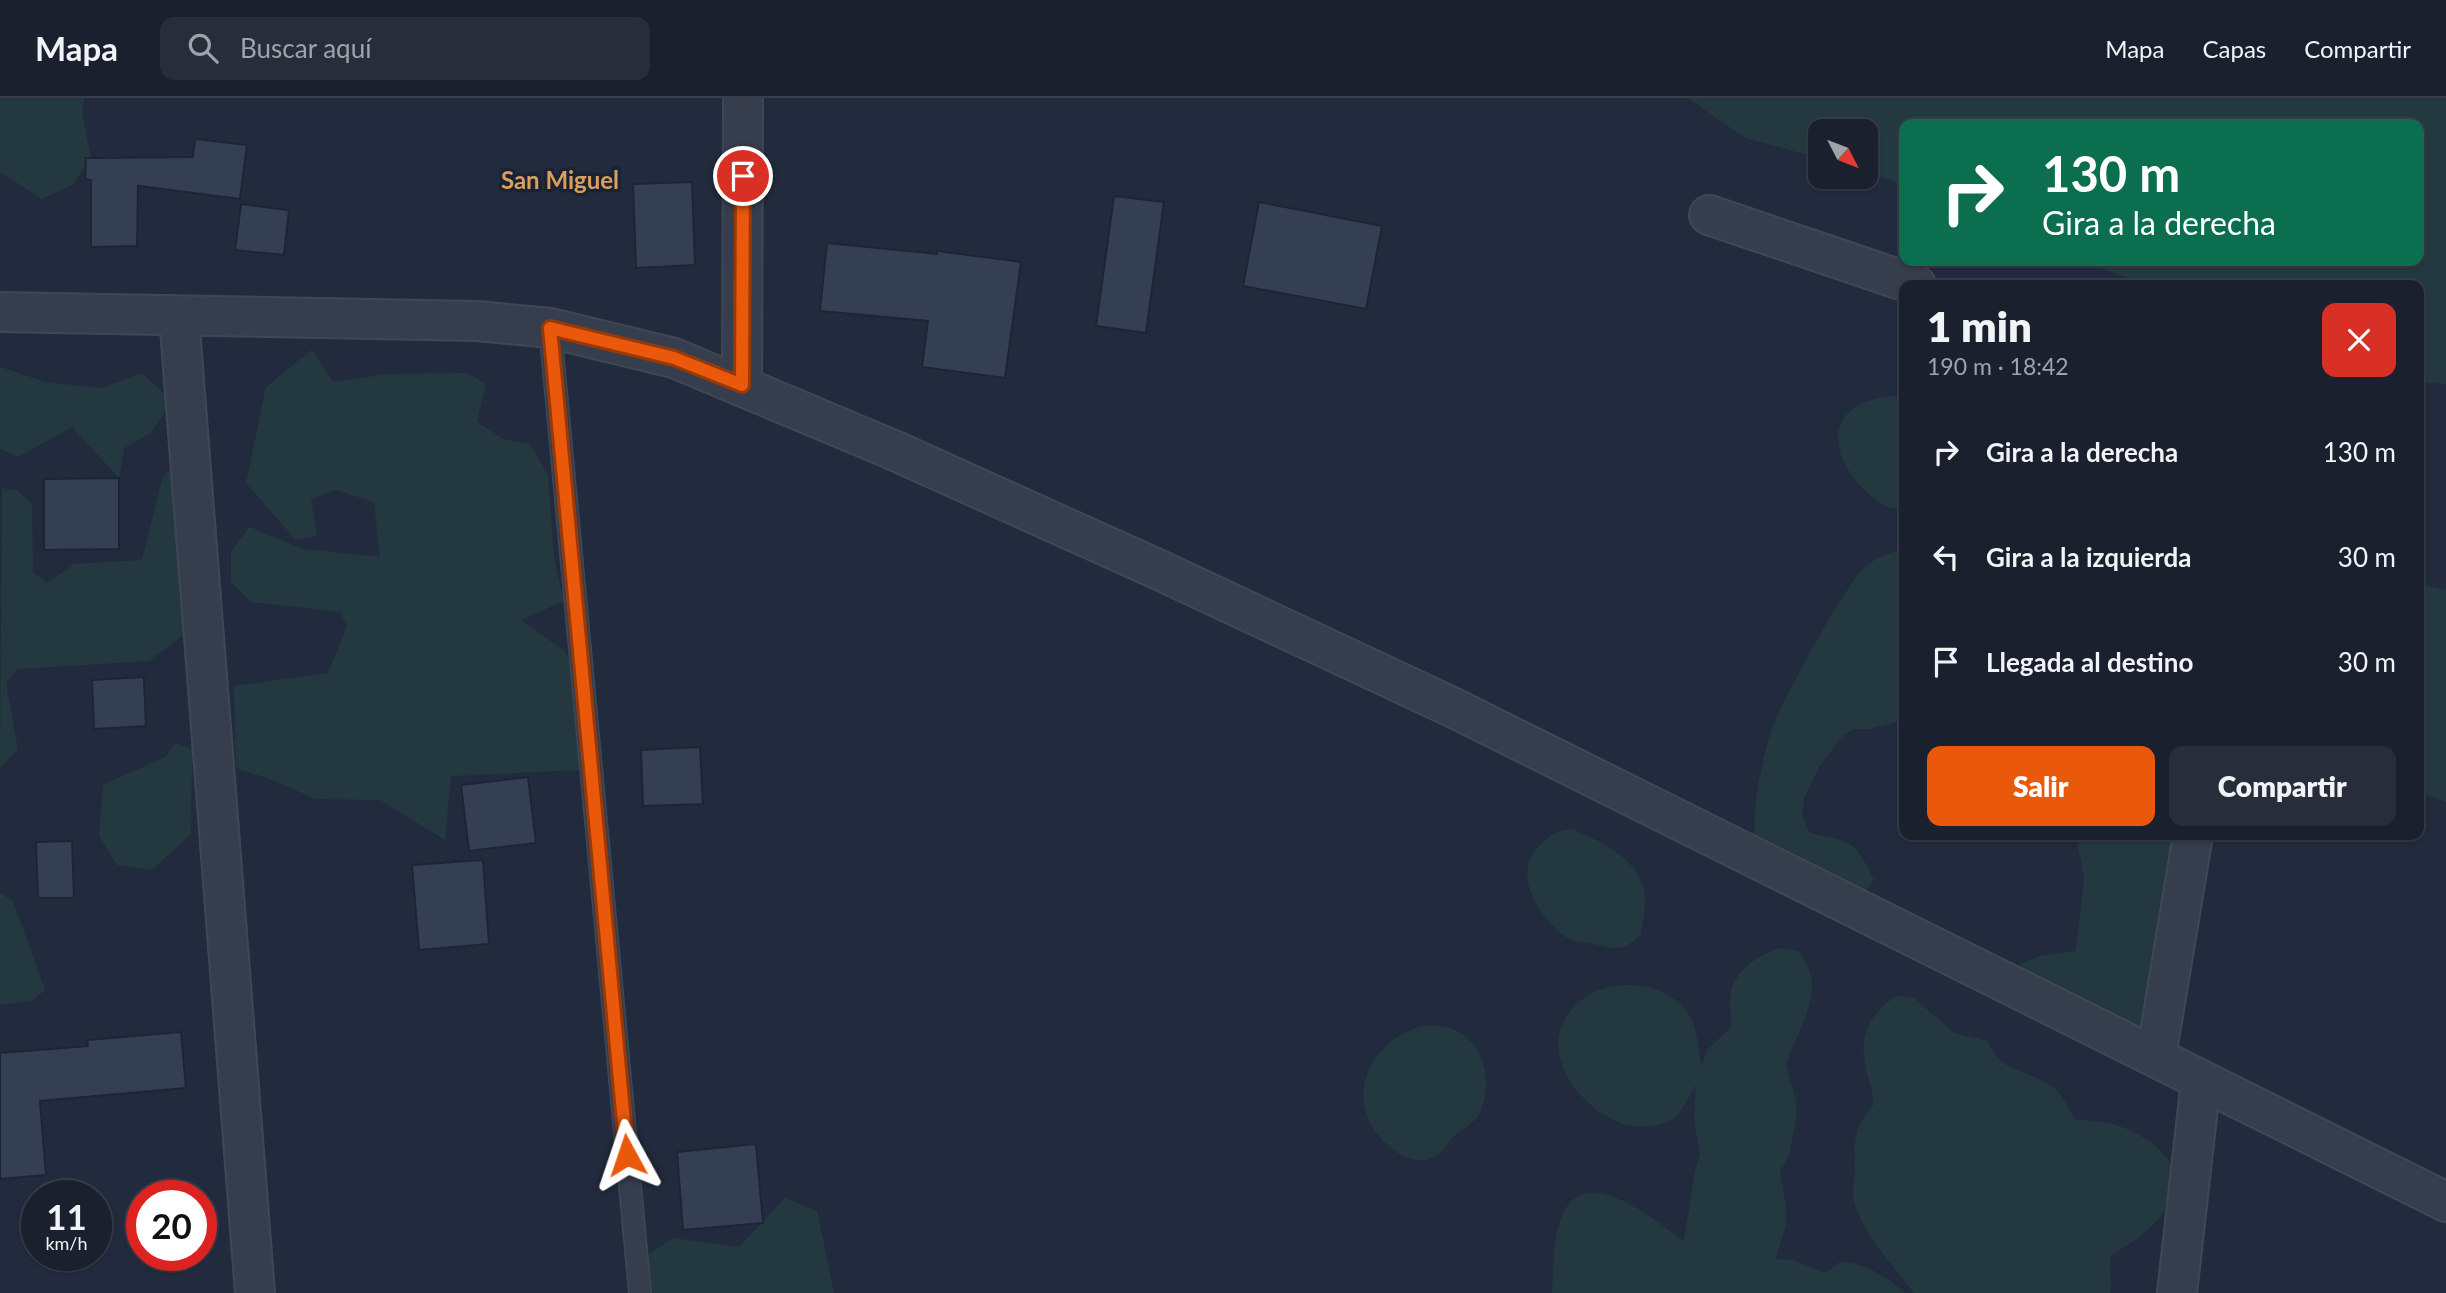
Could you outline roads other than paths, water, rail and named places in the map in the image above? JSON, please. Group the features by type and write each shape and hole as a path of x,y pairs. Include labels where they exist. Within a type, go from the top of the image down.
{"street":[{"path":"742,385 743,98"},
{"path":"1709,215 1901,280"},
{"path":"0,312 477,321 550,328 674,358 742,385 1143,563 1454,708 2446,1202"},
{"path":"179,316 254,1293"},
{"path":"2156,1057 2192,840"},
{"path":"2177,1293 2201,1081"}],"lane":[{"path":"550,328 640,1293"}],"district":[{"name":"San Miguel","path":"560,179"}]}
